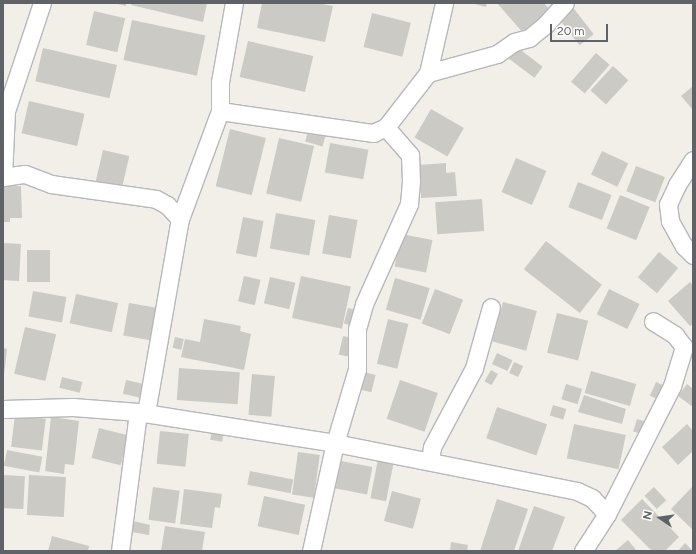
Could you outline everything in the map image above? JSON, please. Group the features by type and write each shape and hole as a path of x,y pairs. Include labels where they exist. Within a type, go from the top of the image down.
{"street":[{"path":"42,3 5,111 3,177 25,174 51,184 156,199 167,205 180,219"},
{"path":"120,551 142,412 180,219 220,111 220,82 234,3"},
{"path":"220,111 350,132 373,133 386,126 428,73 444,3"},
{"path":"428,73 497,54 514,42 529,38 546,24 566,3"},
{"path":"311,551 335,443 356,369 357,329 364,304 409,204 412,182 410,155 386,126"},
{"path":"693,160 677,185 668,204 670,221 684,246 693,254"},
{"path":"430,460 432,447 474,368 491,307"},
{"path":"583,551 607,514 669,393 684,347 675,335 653,321"},
{"path":"3,409 74,406 142,412 335,443 430,460 577,491 592,498 607,514"}],"building":[{"path":"113,3 126,3 126,6"},
{"path":"132,3 207,3 203,22 131,5"},
{"path":"262,3 318,3 333,6 325,42 257,28"},
{"path":"471,3 487,3 486,7"},
{"path":"497,3 544,3 550,10 524,34"},
{"path":"571,5 594,34 580,45 557,16"},
{"path":"94,11 125,18 117,52 86,45"},
{"path":"372,13 411,23 402,57 364,47"},
{"path":"132,20 205,36 197,76 123,60"},
{"path":"248,41 313,56 305,92 240,77"},
{"path":"514,45 543,67 534,78 506,56"},
{"path":"43,48 117,65 109,98 35,81"},
{"path":"596,53 610,65 585,93 571,82"},
{"path":"613,66 628,80 606,104 590,90"},
{"path":"693,86 693,110 681,96"},
{"path":"29,101 85,114 77,146 22,133"},
{"path":"431,109 464,128 447,157 414,138"},
{"path":"309,128 326,133 322,146 305,141"},
{"path":"230,129 266,138 252,195 216,186"},
{"path":"279,138 314,146 301,202 266,194"},
{"path":"330,143 368,150 363,179 325,173"},
{"path":"103,150 129,156 121,191 95,185"},
{"path":"602,151 628,163 617,187 591,175"},
{"path":"516,158 546,171 532,205 502,192"},
{"path":"446,163 446,173 455,172 457,196 421,198 419,165"},
{"path":"636,166 665,177 655,202 626,191"},
{"path":"578,182 612,195 602,220 568,207"},
{"path":"3,186 21,186 22,218 10,218 10,222 3,222"},
{"path":"620,195 650,207 636,240 607,228"},
{"path":"482,199 484,231 437,234 435,202"},
{"path":"276,213 315,220 309,255 270,248"},
{"path":"329,215 358,220 351,258 322,253"},
{"path":"243,217 264,221 257,257 236,253"},
{"path":"401,234 432,240 426,272 395,266"},
{"path":"546,241 602,285 580,313 524,269"},
{"path":"3,243 21,244 19,281 3,280"},
{"path":"27,250 50,250 50,282 27,282"},
{"path":"659,252 678,268 657,293 638,277"},
{"path":"244,276 261,280 255,305 238,301"},
{"path":"301,276 351,287 342,329 292,318"},
{"path":"270,277 295,283 289,309 264,303"},
{"path":"395,278 430,288 421,320 386,310"},
{"path":"690,282 693,286 693,324 690,326 668,301"},
{"path":"435,289 463,300 450,334 422,324"},
{"path":"609,289 640,304 627,329 597,314"},
{"path":"33,291 66,297 62,323 28,317"},
{"path":"76,294 118,303 112,332 70,323"},
{"path":"503,302 537,311 526,351 492,342"},
{"path":"129,303 158,308 152,341 123,335"},
{"path":"348,308 359,311 354,326 344,323"},
{"path":"557,313 588,321 578,361 547,353"},
{"path":"204,319 241,326 240,331 251,334 244,370 181,357 185,339 200,342"},
{"path":"388,319 408,324 397,369 377,364"},
{"path":"25,327 56,334 45,381 14,374"},
{"path":"343,336 352,338 347,357 339,355"},
{"path":"175,337 184,339 181,350 173,348"},
{"path":"3,348 7,349 4,375 3,375"},
{"path":"497,353 512,360 507,371 492,364"},
{"path":"514,362 523,366 518,377 509,373"},
{"path":"179,368 240,372 238,404 177,400"},
{"path":"491,370 498,374 491,385 484,381"},
{"path":"591,371 636,384 630,406 585,393"},
{"path":"364,372 376,375 371,392 360,389"},
{"path":"252,374 275,376 271,417 248,415"},
{"path":"62,377 82,382 80,393 59,388"},
{"path":"126,380 143,384 139,397 123,394"},
{"path":"400,380 438,393 424,432 387,419"},
{"path":"656,382 665,386 659,400 650,396"},
{"path":"566,384 582,389 578,404 561,399"},
{"path":"687,384 693,389 693,407 678,396"},
{"path":"584,395 626,409 622,424 578,412"},
{"path":"553,405 566,409 563,420 550,416"},
{"path":"497,407 547,424 536,455 486,438"},
{"path":"15,415 46,419 42,451 11,447"},
{"path":"51,417 79,421 74,465 65,464 64,474 45,471"},
{"path":"637,419 647,422 643,434 633,431"},
{"path":"574,424 626,435 619,469 567,458"},
{"path":"687,424 693,431 693,451 678,465 662,447"},
{"path":"99,428 128,435 121,465 92,458"},
{"path":"212,429 224,431 222,442 210,440"},
{"path":"160,431 189,434 185,467 157,464"},
{"path":"7,450 42,457 39,473 4,466"},
{"path":"298,452 320,455 314,498 292,495"},
{"path":"378,459 394,462 386,501 370,498"},
{"path":"341,461 372,467 367,495 336,488"},
{"path":"250,471 293,479 291,493 247,485"},
{"path":"3,475 25,476 23,509 3,508"},
{"path":"29,475 66,477 64,517 27,515"},
{"path":"693,486 693,530 671,509"},
{"path":"153,487 180,491 175,523 148,520"},
{"path":"654,487 666,500 657,509 644,496"},
{"path":"184,489 222,494 220,508 215,507 212,528 180,524"},
{"path":"392,491 421,499 413,529 384,521"},
{"path":"264,496 305,505 299,535 258,526"},
{"path":"497,499 528,509 514,551 480,551"},
{"path":"642,499 679,537 665,551 652,551 621,520"},
{"path":"534,506 565,517 552,551 518,551"},
{"path":"133,521 150,525 149,535 131,532"},
{"path":"165,526 205,532 202,551 161,551"},
{"path":"52,536 89,546 88,551 48,551"},
{"path":"628,540 637,551 615,551"},
{"path":"451,542 468,545 467,551 450,551"},
{"path":"685,543 693,551 678,551"}]}
